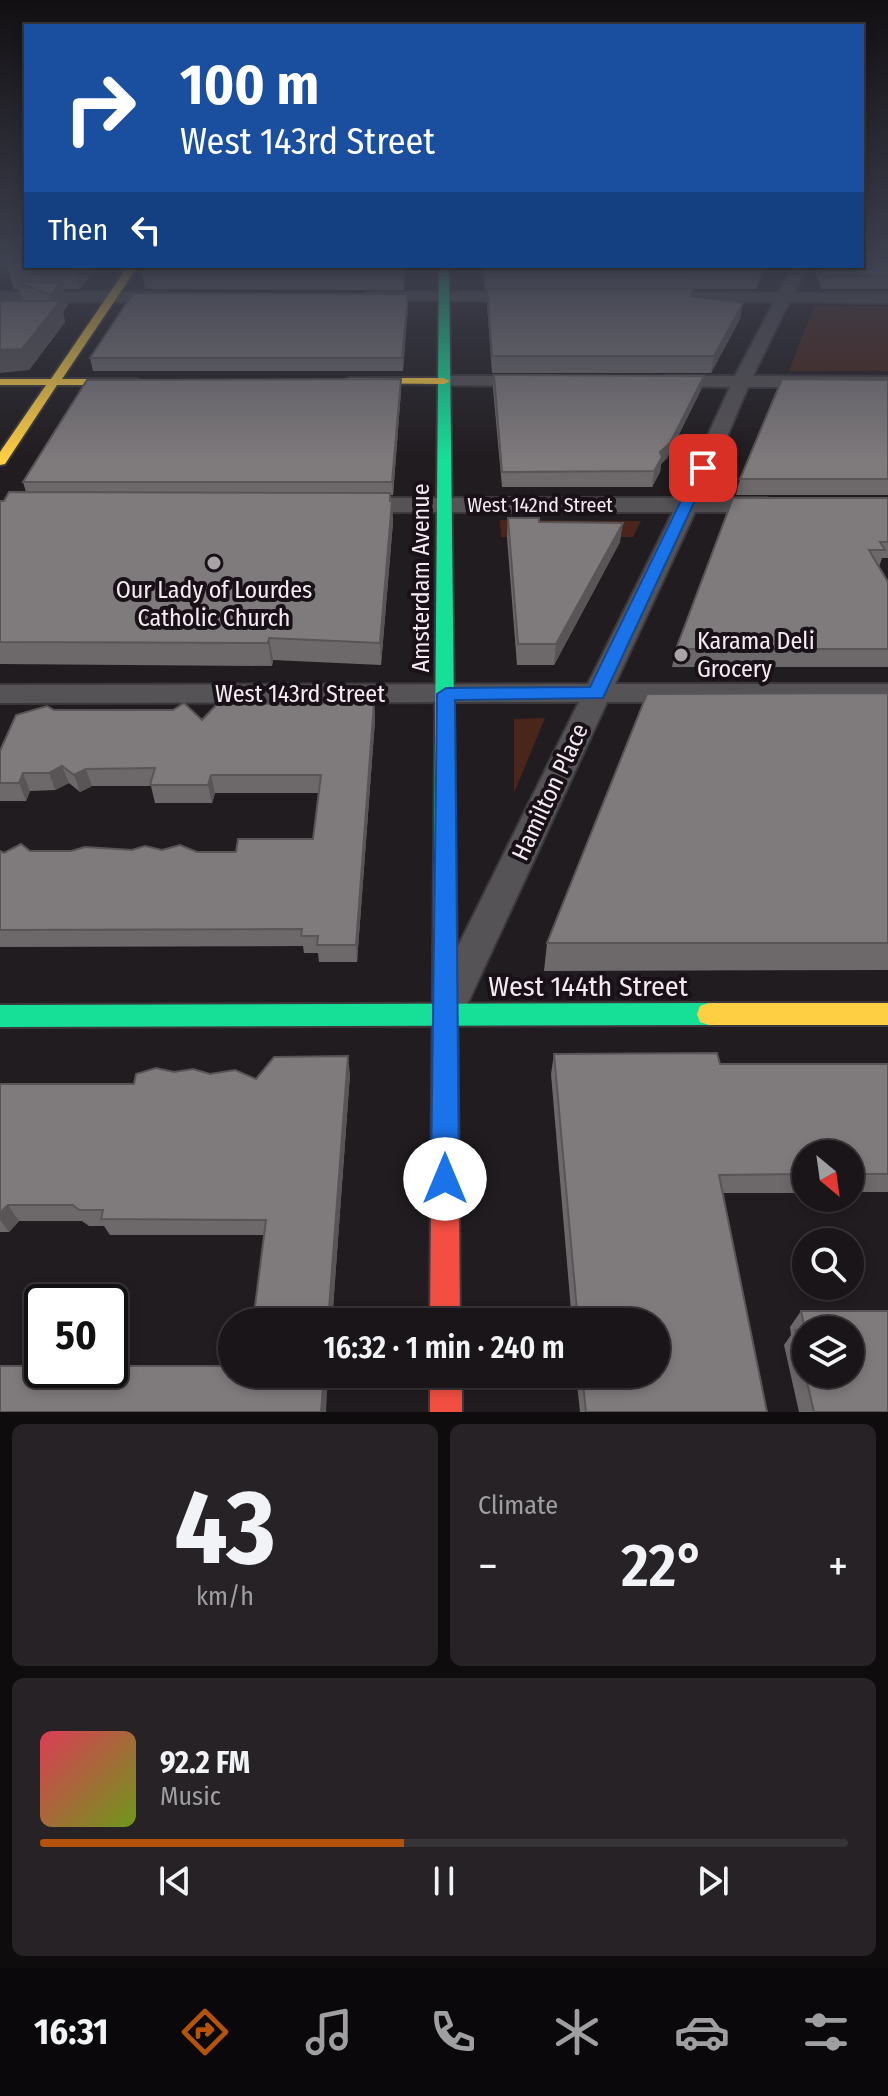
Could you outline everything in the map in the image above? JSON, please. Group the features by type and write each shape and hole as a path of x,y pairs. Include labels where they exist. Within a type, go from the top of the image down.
{"street":[{"path":"0,461 88,329"},
{"name":"Amsterdam Avenue","path":"444,329 445,1308"},
{"name":"Hamilton Place","path":"444,1014 687,505 741,381 769,329"},
{"path":"330,382 547,381"},
{"path":"641,381 888,382"},
{"path":"0,382 156,382"},
{"name":"West 142nd Street","path":"343,505 782,505"},
{"name":"West 143rd Street","path":"0,694 888,693"},
{"name":"West 144th Street","path":"0,1016 888,1014"},
{"path":"446,1388 446,1412"}],"shaded area":[{"path":"805,329 888,329 888,371 789,371"},
{"path":"500,520 641,521 633,537 501,537"},
{"path":"545,718 514,793 514,719"}],"building":[{"path":"0,329 38,329 22,349 0,350"},
{"path":"109,329 405,329 402,358 90,358"},
{"path":"490,329 729,329 714,356 492,356"},
{"path":"494,375 704,376 670,443 660,452 662,457 654,471 502,472"},
{"path":"401,379 392,482 23,482 87,380"},
{"path":"782,379 888,380 888,479 740,479"},
{"path":"9,492 390,493 392,501 380,643 269,638 268,643 0,642 0,501 4,501"},
{"path":"733,498 888,498 888,542 880,542 885,550 869,550 888,582 888,649 676,649"},
{"path":"508,518 539,518 539,522 623,523 556,644 518,644"},
{"path":"888,693 888,943 547,943 647,694"},
{"path":"184,703 202,720 217,704 374,703 356,945 317,945 318,936 301,936 302,929 0,930 0,851 4,853 21,844 30,851 71,851 85,847 132,850 145,846 162,850 180,845 197,852 236,852 238,839 313,839 321,775 211,775 208,785 150,785 155,768 86,769 74,775 62,766 49,773 23,773 19,783 0,783 0,751 16,715 47,706 54,710 173,710"},
{"path":"717,1053 720,1064 888,1064 888,1174 864,1174 864,1140 792,1140 792,1174 719,1175 767,1412 586,1412 583,1388 670,1388 670,1308 577,1308 554,1054"},
{"path":"348,1056 329,1308 255,1308 266,1220 101,1219 103,1210 79,1210 73,1205 8,1205 0,1213 0,1084 134,1084 136,1074 156,1068 174,1072 193,1069 210,1074 235,1070 256,1079 274,1057"},
{"path":"801,1311 888,1311 888,1412 814,1412 808,1388 864,1388 864,1316 802,1316"},
{"path":"0,1366 24,1366 24,1388 128,1388 128,1366 218,1366 218,1388 323,1388 321,1412 0,1412"}],"traffic: fast":[{"path":"444,329 445,974"},
{"path":"0,1016 709,1014"}],"traffic: slow":[{"path":"0,461 90,329"},
{"path":"351,381 444,381"},
{"path":"0,382 137,382"},
{"path":"709,1014 888,1014"}],"traffic: jam":[{"path":"445,974 445,1308"},
{"path":"446,1388 446,1412"}],"place":[{"name":"Our Lady of Lourdes Catholic Church","path":"214,563"},
{"name":"Karama Deli Grocery","path":"681,655"}],"route":[{"path":"445,1179 446,694 596,693 703,468"}]}
